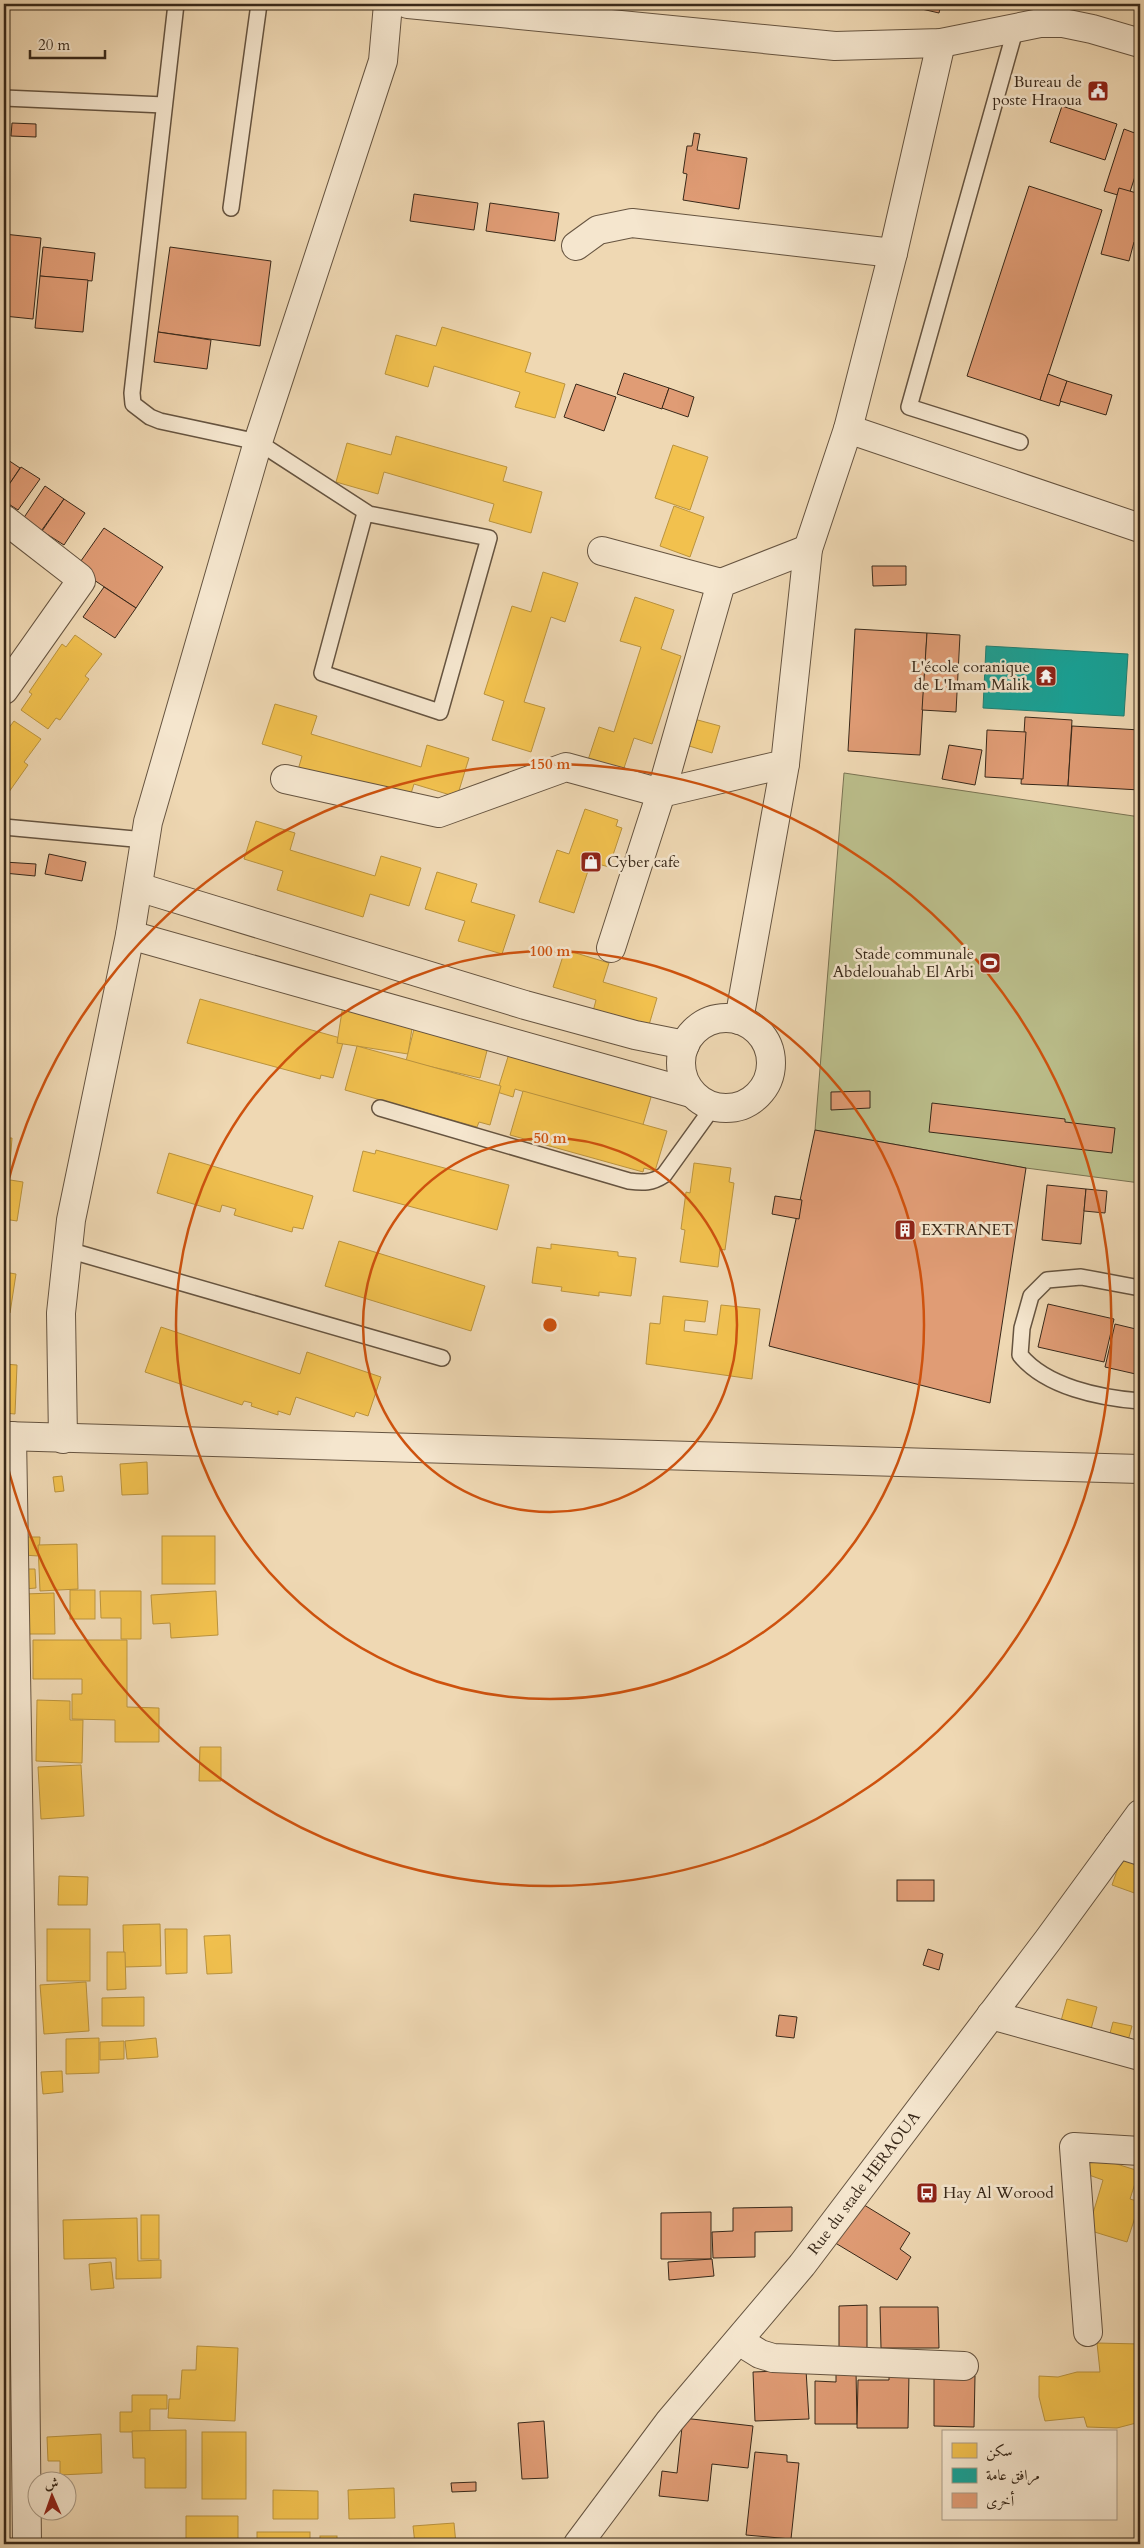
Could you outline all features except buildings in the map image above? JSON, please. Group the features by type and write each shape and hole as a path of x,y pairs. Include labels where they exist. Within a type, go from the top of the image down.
{"street":[{"path":"63,1439 61,1313 71,1220 130,936 148,822 258,442 383,61 388,4"},
{"path":"408,4 835,46 942,43 1040,23 1063,23 1140,43"},
{"path":"738,1020 785,764 808,549 848,429 893,254 942,43"},
{"path":"576,246 598,230 632,223 893,254"},
{"path":"848,429 1140,528"},
{"path":"4,519 80,578 81,582 4,690"},
{"path":"602,551 721,583 808,549"},
{"path":"611,948 662,793 721,583"},
{"path":"285,779 440,813 566,768 662,793 785,764"},
{"path":"138,887 525,1005 634,1035 685,1045"},
{"path":"130,936 726,1108 744,1104 760,1093 767,1082 770,1057 767,1045 760,1034 738,1020 726,1018 707,1023 692,1034 685,1045 681,1057 681,1070 702,1100"},
{"path":"27,2544 14,2326 8,1436 1140,1469"},
{"name":"Rue du stade HERAOUA","path":"578,2544 669,2422 802,2264 991,2015 1129,1848 1140,1814"},
{"path":"991,2015 1140,2056"},
{"path":"1088,2332 1074,2147 1140,2151"},
{"path":"739,2341 760,2354 772,2358 964,2366"}],"lane":[{"path":"176,4 132,393 133,404 150,417 160,421 258,442 369,514 489,538 440,712 322,674 365,514"},
{"path":"231,208 259,4"},
{"path":"1016,27 909,407 1020,442"},
{"path":"4,98 164,105"},
{"path":"4,827 145,840"},
{"path":"380,1108 629,1181 642,1183 654,1182 664,1175 702,1100"},
{"path":"68,1250 442,1358"},
{"path":"1140,1288 1081,1277 1047,1280 1031,1296 1022,1328 1020,1355 1030,1368 1052,1381 1116,1399 1140,1401"}],"green space":[{"name":"Stade communale Abdelouahab El Arbi","path":"844,773 1140,817 1140,1183 1026,1168 815,1130"}],"place":[{"name":"Bureau de poste Hraoua","path":"1098,91"},
{"name":"L'école coranique de L'Imam Malik","path":"1046,676"},
{"name":"Cyber cafe","path":"591,862"},
{"name":"Stade communale Abdelouahab El Arbi","path":"990,963"},
{"name":"EXTRANET","path":"905,1230"},
{"name":"Hay Al Worood","path":"927,2193"}]}
